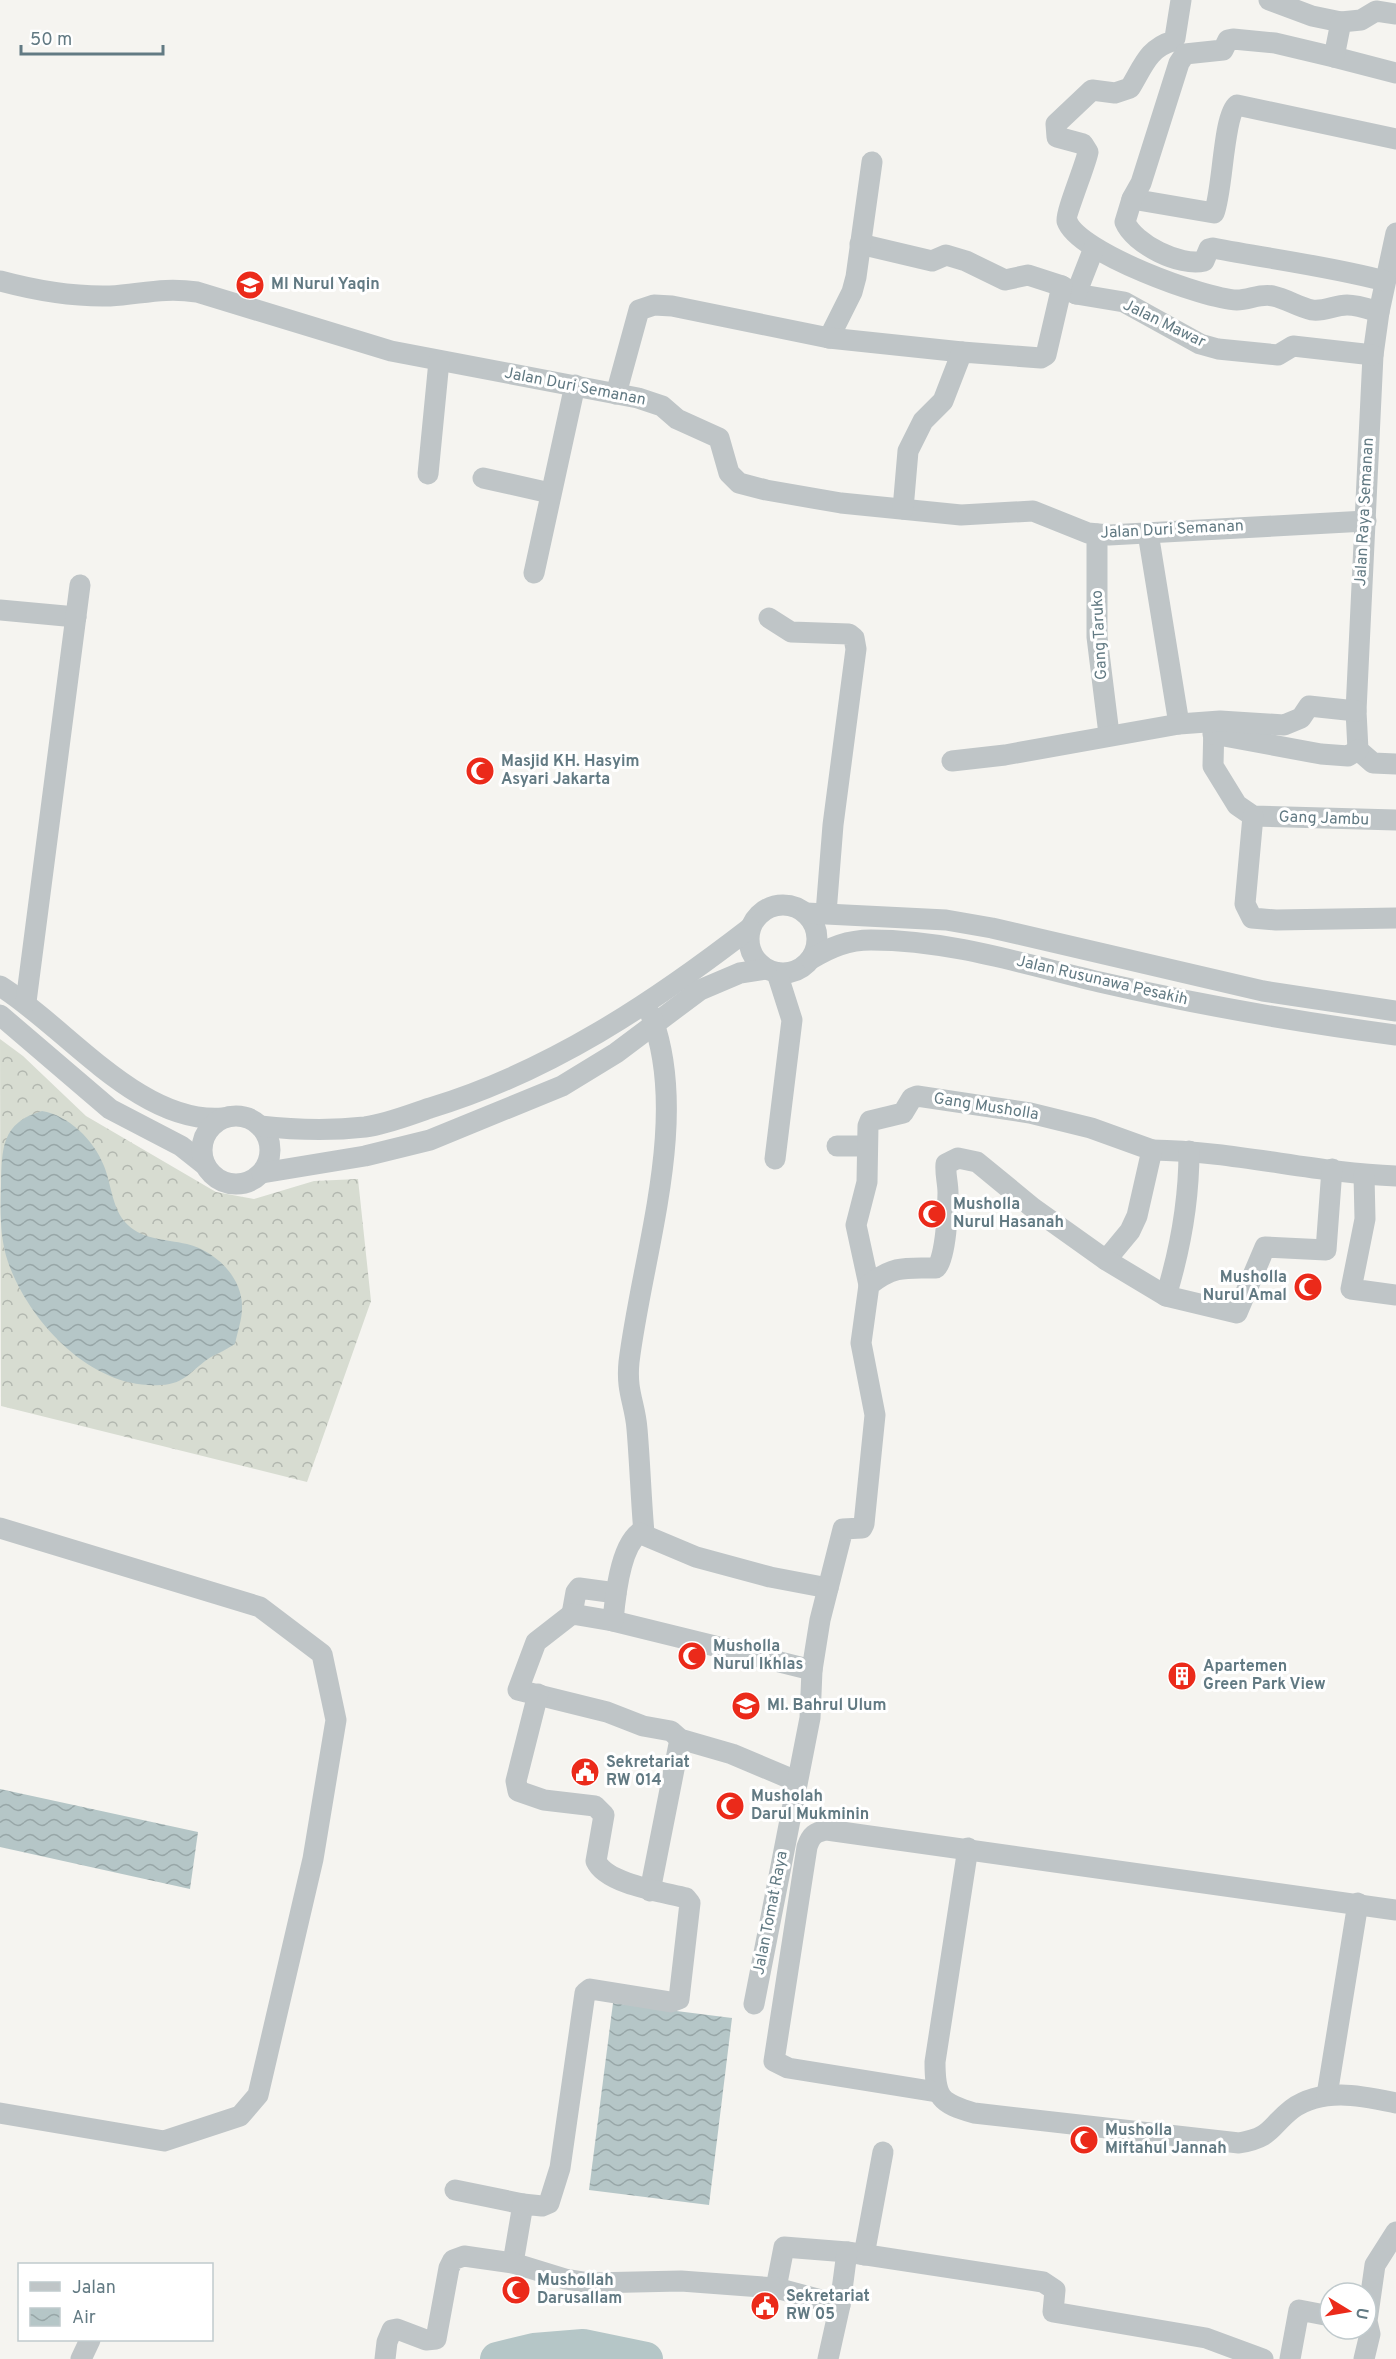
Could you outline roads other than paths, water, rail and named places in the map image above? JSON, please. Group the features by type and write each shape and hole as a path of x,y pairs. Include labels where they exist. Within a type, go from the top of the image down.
{"street":[{"path":"1181,0 1175,38 1173,41 1157,46 1130,88 1115,93 1092,90 1056,124 1057,137 1088,148 1067,220 1094,248 1160,280 1216,297 1238,300 1273,296 1312,310 1322,311 1347,305 1378,312"},
{"path":"1278,1 1312,16 1341,22 1361,20 1376,11 1396,14"},
{"path":"1334,57 1341,22"},
{"path":"1385,281 1341,270 1282,262 1213,248 1209,249 1204,261 1179,260 1137,240 1125,222 1132,199 1141,183 1179,63 1185,54 1213,53 1223,50 1228,40 1233,39 1275,43 1396,73"},
{"path":"1132,199 1214,213 1221,191 1229,120 1233,108 1237,105 1396,139"},
{"path":"829,338 852,292 872,162"},
{"name":"Jalan Raya Semanan","path":"1358,750 1356,711 1373,355 1378,312 1396,233"},
{"name":"Jalan Mawar","path":"860,244 932,261 946,255 966,261 1005,280 1028,275 1069,290 1124,302 1200,344 1218,349 1278,355 1293,346 1373,355"},
{"path":"616,394 639,310 654,305 672,306 829,338 1041,358 1046,355 1069,290 1094,248"},
{"name":"Jalan Duri Semanan","path":"0,281 57,295 111,296 174,288 197,292 391,351 575,385 662,406 677,419 719,438 729,473 739,483 791,496 961,516 1033,511 1097,534 1366,522"},
{"path":"903,509 905,466 911,442 923,421 943,401 962,352"},
{"path":"428,474 439,361"},
{"path":"534,573 575,385"},
{"path":"483,478 550,493"},
{"path":"1148,533 1179,724"},
{"name":"Gang Taruko","path":"1097,534 1096,637 1109,734"},
{"path":"26,1002 80,585"},
{"path":"0,610 76,617"},
{"path":"0,1015 110,1109 181,1146 205,1165 215,1178 231,1184 248,1182 262,1173 365,1156 430,1140 561,1086 616,1053 700,990 740,973 796,971 811,959 818,936 814,923 833,825 855,649 854,638 849,634 791,632 769,618"},
{"path":"1214,728 1284,725 1301,718 1309,706 1356,711"},
{"path":"952,761 1064,745 1109,734 1179,724 1214,728 1321,754 1348,756 1358,750 1373,763 1396,764"},
{"path":"1214,728 1213,766 1237,805 1253,816 1245,904 1252,918 1276,920 1396,918"},
{"name":"Gang Jambu","path":"1253,816 1396,820"},
{"path":"260,1126 304,1131 368,1126 456,1100 531,1070 598,1034 646,1003 750,928 761,912 769,907 789,905 816,913"},
{"name":"Jalan Rusunawa Pesakih","path":"816,913 957,921 1263,991 1396,1011"},
{"path":"750,928 748,936 752,953 771,971 792,1020 775,1159"},
{"name":"Jalan Rusunawa Pesakih","path":"811,959 830,947 870,940 947,946 1227,1008 1295,1021 1396,1035"},
{"path":"0,986 26,1002 124,1085 168,1108 193,1117 247,1118 260,1126 268,1138 270,1153 262,1173"},
{"path":"644,1533 637,1426 627,1390 629,1361 646,1271 668,1117 655,1025 646,1003"},
{"name":"Jalan Rusunawa Pesakih","path":"1374,1008 1396,1003"},
{"name":"Gang Musholla","path":"870,1285 856,1225 867,1182 870,1120 903,1113 912,1098 917,1096 1030,1113 1091,1128 1152,1150"},
{"path":"205,1165 203,1143 207,1132 224,1118"},
{"path":"837,1146 867,1146"},
{"path":"1106,1260 1130,1231 1137,1216 1152,1150 1189,1150 1364,1175 1396,1176"},
{"path":"1166,1296 1183,1235 1188,1198 1189,1150"},
{"path":"870,1285 884,1273 896,1268 936,1268 939,1266 943,1255 948,1193 945,1168 951,1161 958,1158 978,1162 1033,1208 1106,1260 1166,1296 1237,1313 1265,1246 1326,1250 1332,1169"},
{"path":"1364,1175 1365,1219 1351,1289 1396,1295"},
{"name":"Jalan Tomat Raya","path":"754,2004 810,1718 812,1670 840,1534 843,1529 863,1527 866,1512 874,1415 861,1342 870,1285"},
{"path":"0,1528 260,1607 322,1654 336,1720 313,1859 258,2095 240,2116 164,2141 0,2113"},
{"path":"613,1621 616,1593 632,1541 639,1533 644,1533 696,1557 770,1577 828,1588"},
{"path":"616,1593 579,1587 572,1614 536,1641 518,1690 607,1712 643,1726 671,1731 680,1739 732,1754 796,1781"},
{"path":"572,1614 613,1621 812,1670"},
{"path":"455,2190 523,2204 547,2205 552,2198 560,2168 585,1993 590,1989 671,2002 681,1996 690,1903 686,1898 650,1891 603,1872 598,1867 596,1851 604,1815 600,1809 595,1806 544,1800 521,1793 515,1786 538,1694"},
{"path":"650,1891 680,1739"},
{"path":"937,2092 779,2066 773,2055 810,1838 816,1832 826,1830 968,1848 1396,1910"},
{"path":"968,1848 935,2062 937,2092 942,2101 974,2113 1239,2144 1265,2136 1291,2110 1307,2101 1326,2095 1354,2095 1396,2103"},
{"path":"1326,2095 1358,1904"},
{"path":"829,2358 840,2305 883,2152"},
{"path":"513,2263 523,2204"},
{"path":"1372,2281 1375,2265 1396,2232"},
{"path":"776,2288 784,2247 855,2253 1043,2282 1055,2290 1053,2312 1206,2338 1263,2359"},
{"path":"385,2359 387,2342 392,2330 397,2329 426,2340 436,2339 449,2268 457,2257 513,2263 565,2279 590,2283 681,2282 776,2288 840,2305"},
{"path":"1290,2359 1299,2310 1318,2314"},
{"path":"81,2359 90,2341"},
{"path":"1364,2359 1368,2341"}],"water":[{"path":"42,1111 52,1113 70,1123 94,1147 104,1166 120,1215 130,1227 145,1235 187,1244 208,1253 225,1267 238,1286 242,1308 235,1344 211,1357 183,1379 161,1385 135,1384 111,1376 88,1364 66,1348 47,1329 18,1285 5,1253 2,1234 2,1160 6,1139 11,1130 18,1122"},
{"path":"0,1789 198,1832 190,1889 0,1847"},
{"path":"613,2003 732,2018 709,2205 589,2190"}],"waterway":[{"path":"497,2359 534,2350 583,2346 646,2359"}],"place":[{"name":"MI Nurul Yaqin","path":"250,285"},
{"name":"Masjid KH. Hasyim Asyari Jakarta","path":"480,771"},
{"name":"Musholla Nurul Hasanah","path":"932,1214"},
{"name":"Musholla Nurul Amal","path":"1308,1287"},
{"name":"Musholla Nurul Ikhlas","path":"692,1656"},
{"name":"Apartemen Green Park View","path":"1182,1676"},
{"name":"MI. Bahrul Ulum","path":"746,1706"},
{"name":"Sekretariat RW 014","path":"585,1772"},
{"name":"Musholah Darul Mukminin","path":"730,1806"},
{"name":"Musholla Miftahul Jannah","path":"1084,2140"},
{"name":"Mushollah Darusallam","path":"516,2290"},
{"name":"Sekretariat RW 05","path":"765,2306"}]}
